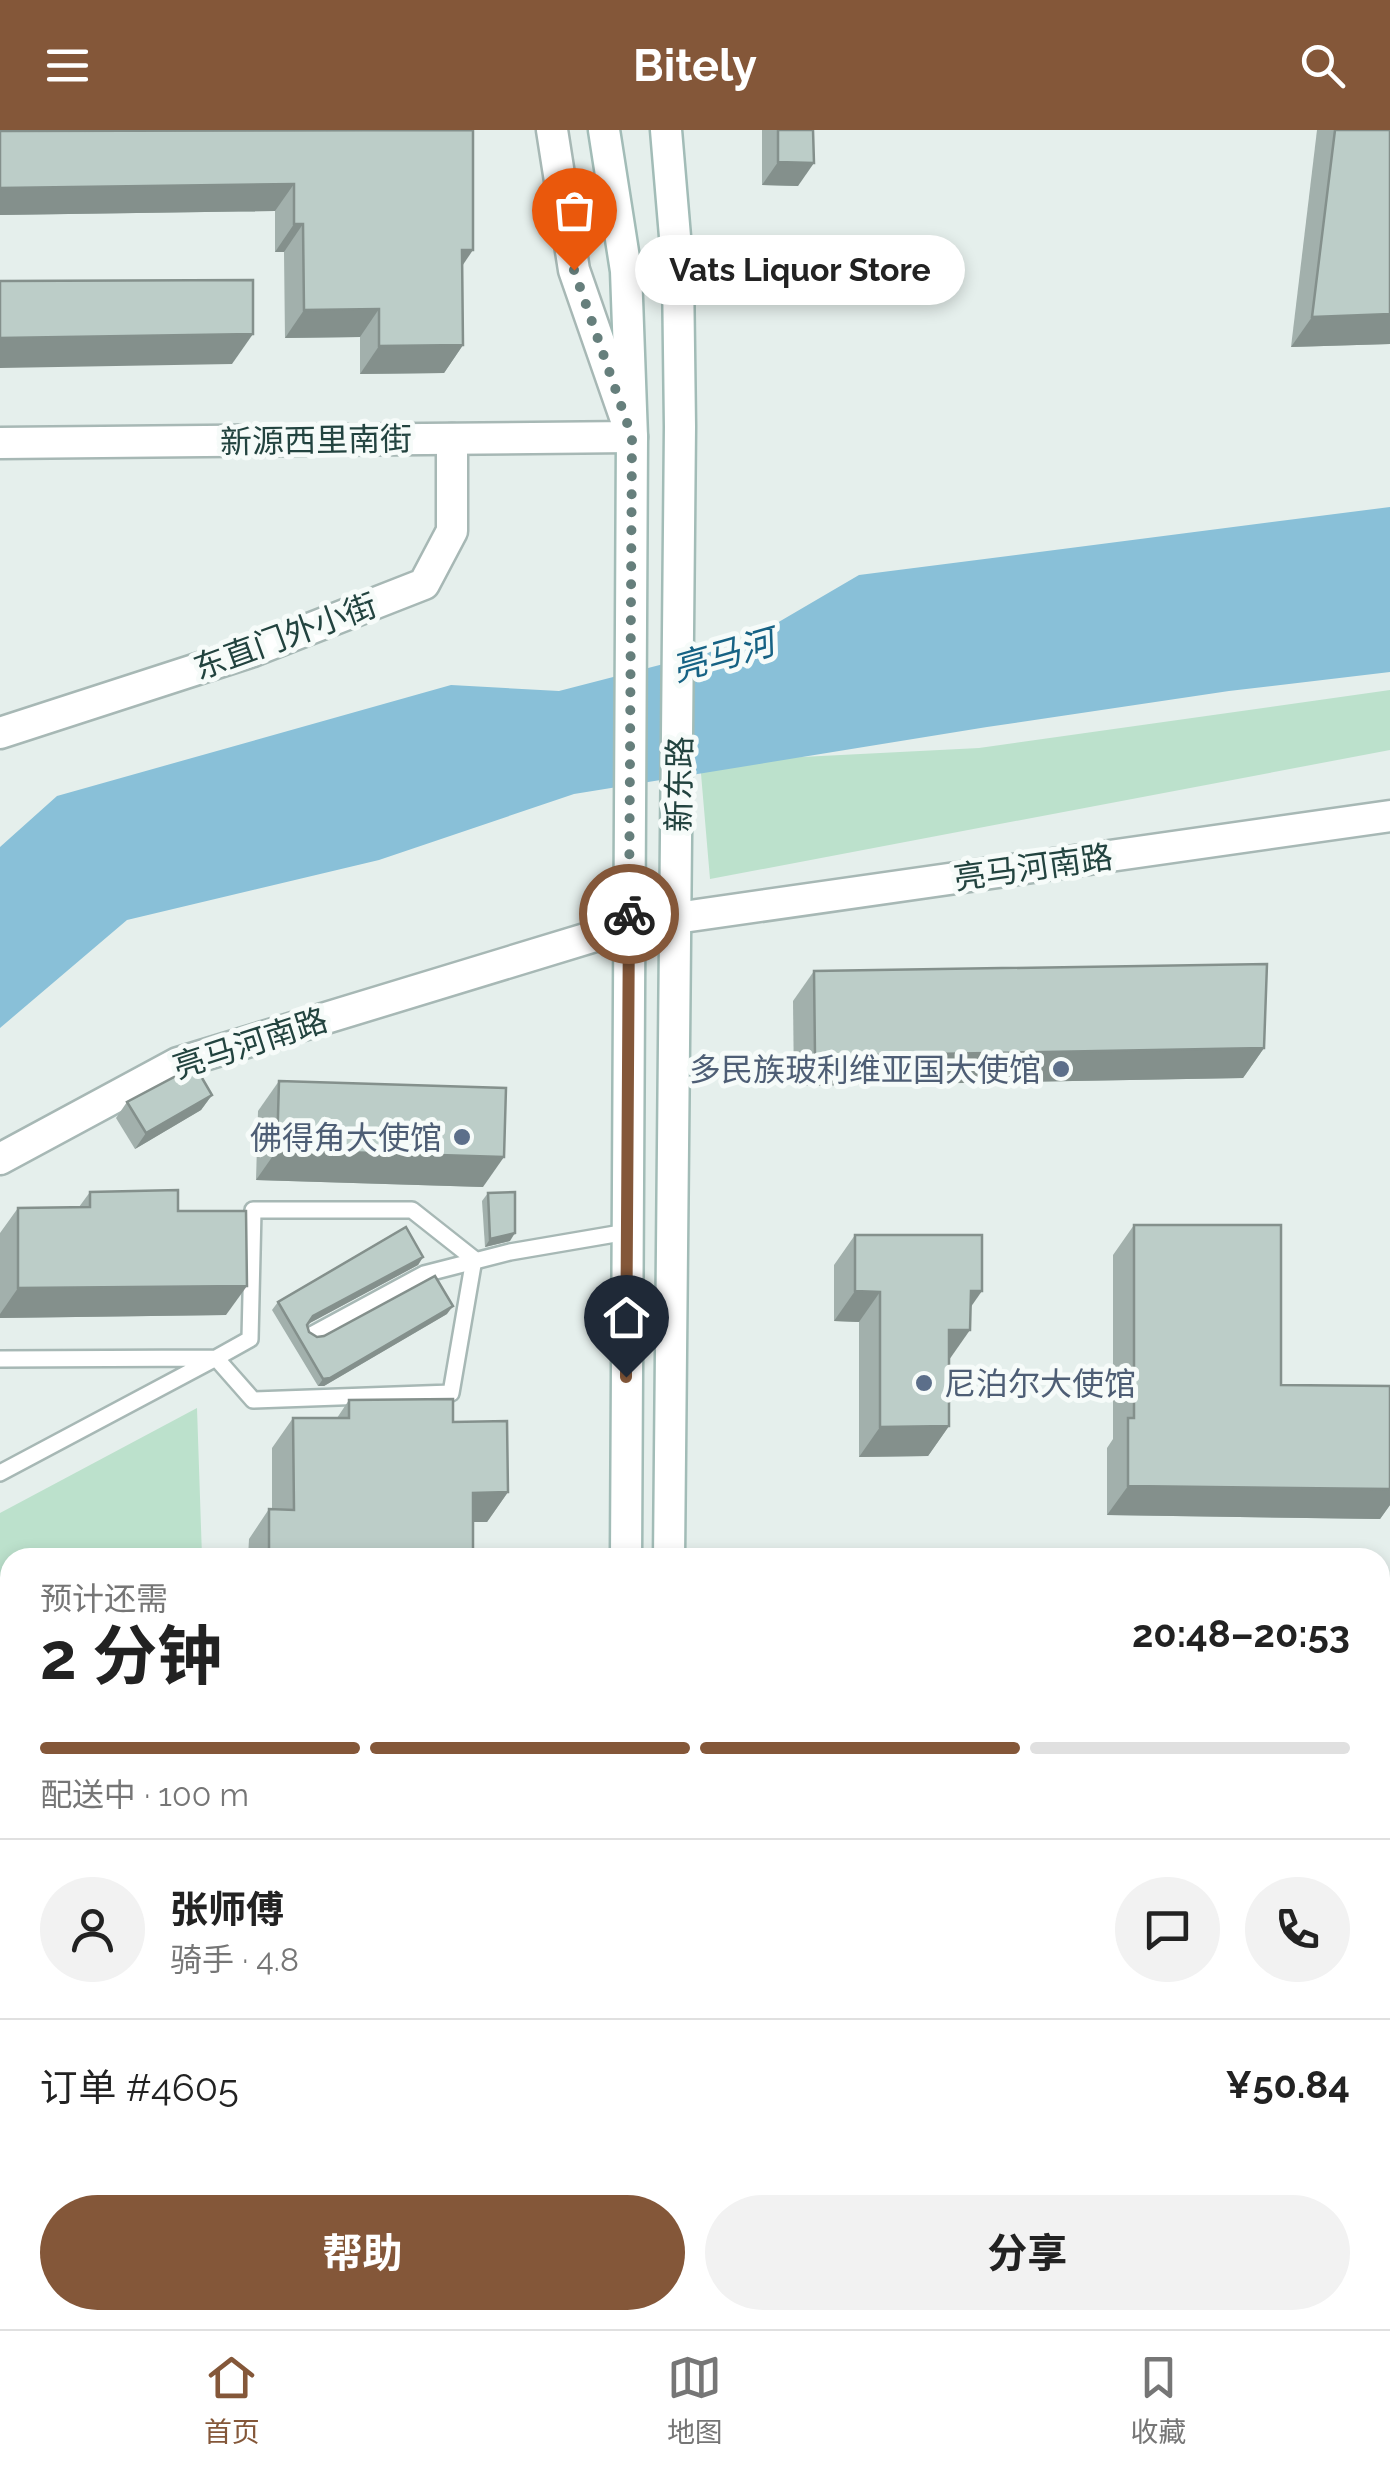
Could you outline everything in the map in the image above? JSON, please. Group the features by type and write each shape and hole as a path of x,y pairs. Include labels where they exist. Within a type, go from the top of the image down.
{"street":[{"path":"552,130 574,270 632,437"},
{"name":"新东路","path":"604,130 626,271 632,437 626,1548"},
{"name":"新东路","path":"666,130 678,272 680,600 669,1548"},
{"name":"新源西里南街","path":"0,443 632,437"},
{"name":"东直门外小街","path":"0,733 253,650 424,584 452,530 452,438"},
{"name":"亮马河南路","path":"676,918 1390,816"},
{"name":"亮马河南路","path":"0,1159 178,1063 628,926"}],"lane":[{"path":"0,1472 250,1339 253,1210 412,1210 474,1259"},
{"path":"313,1334 424,1274 474,1259 627,1232"},
{"path":"0,1358 216,1358 253,1400 451,1393 474,1259"}],"green space":[{"path":"1390,690 1390,750 710,879 700,762 979,748"},
{"path":"197,1408 202,1548 0,1548 0,1513"}],"water":[{"name":"亮马河","path":"1390,507 1390,672 987,727 574,794 379,860 127,920 0,1028 0,847 57,796 451,685 559,691 741,644 859,575"}],"building":[{"path":"473,130 473,250 462,250 463,345 379,346 379,309 304,310 303,224 294,224 294,184 0,188 0,131"},
{"path":"778,130 813,130 814,163 778,162"},
{"path":"1335,130 1390,130 1390,314 1312,317"},
{"path":"253,280 253,334 0,338 0,281"},
{"path":"1267,964 1264,1048 815,1056 814,971"},
{"path":"195,1066 212,1095 146,1133 127,1102"},
{"path":"279,1081 506,1088 504,1157 277,1150"},
{"path":"178,1190 178,1211 246,1211 247,1286 18,1288 18,1208 90,1207 90,1192"},
{"path":"515,1192 515,1233 490,1239 488,1193"},
{"path":"1134,1225 1281,1225 1281,1385 1390,1386 1390,1489 1128,1486 1128,1418 1134,1418"},
{"path":"406,1227 423,1257 313,1316 307,1325 309,1332 324,1336 435,1276 453,1306 323,1379 278,1302"},
{"path":"855,1235 982,1235 982,1291 971,1291 970,1330 949,1330 949,1426 880,1427 880,1292 855,1291"},
{"path":"453,1399 453,1422 507,1421 508,1492 473,1493 473,1548 269,1548 269,1509 294,1510 293,1418 349,1418 349,1400"}],"way so far":[{"path":"574,270 632,437 629,914"}],"place":[{"name":"Vats Liquor Store","path":"574,270"},
{"name":"多民族玻利维亚国大使馆","path":"1061,1069"},
{"name":"佛得角大使馆","path":"462,1137"},
{"name":"尼泊尔大使馆","path":"924,1383"}],"route":[{"path":"626,1377 629,914"}]}
